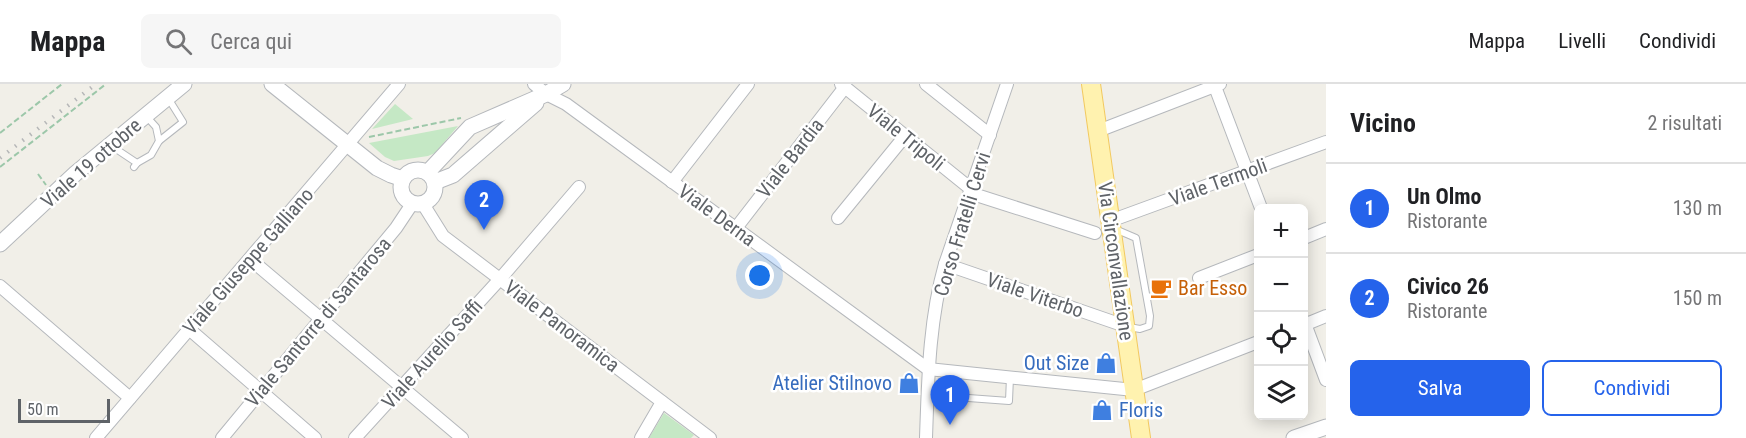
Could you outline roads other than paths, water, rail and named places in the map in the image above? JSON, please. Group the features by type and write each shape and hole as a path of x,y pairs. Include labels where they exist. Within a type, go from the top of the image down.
{"main road":[{"name":"Via Circonvallazione","path":"1091,84 1098,131 1105,227 1125,326 1141,438"}],"street":[{"name":"Viale 19 ottobre","path":"0,244 76,173 184,84"},
{"path":"272,84 350,142 377,168 403,179"},
{"name":"Viale Giuseppe Galliano","path":"96,438 399,84"},
{"path":"542,87 453,175 432,177 420,170 407,174 401,188 404,198 418,204 429,201 434,196 432,177 470,127 542,87 563,84"},
{"path":"672,182 748,84"},
{"path":"926,84 990,135"},
{"name":"Corso Fratelli Cervi","path":"926,438 928,369 938,290 1007,84"},
{"path":"1098,131 1216,85 1259,204"},
{"name":"Viale Tripoli","path":"843,86 970,191"},
{"name":"Viale Bardia","path":"736,228 843,86"},
{"name":"Viale Derna","path":"542,87 928,369"},
{"path":"838,218 905,136"},
{"name":"Viale Termoli","path":"1105,227 1326,142"},
{"name":"Viale Aurelio Saffi","path":"355,438 500,279 579,187"},
{"path":"970,191 1105,227"},
{"name":"Viale Panoramica","path":"418,204 443,236 710,438"},
{"name":"Viale Santorre di Santarosa","path":"222,438 418,204"},
{"path":"1308,236 1326,229"},
{"path":"1199,278 1254,257"},
{"path":"250,258 462,438"},
{"name":"Viale Viterbo","path":"945,264 1125,326"},
{"path":"0,286 130,398"},
{"path":"1308,323 1326,316"},
{"path":"189,329 315,438"},
{"path":"1308,334 1326,380"},
{"path":"928,369 1134,390 1254,344"},
{"path":"640,438 662,402"},
{"path":"1294,438 1326,427"}],"lane":[{"path":"112,143 136,165 151,155 159,141 183,122 168,97"},
{"path":"146,115 156,127 159,141"},
{"path":"1105,227 1136,238 1150,316 1149,326 1140,329 1125,326"},
{"path":"928,395 1009,401 1010,377"}],"railway":[{"path":"0,158 96,84"}],"place":[{"name":"Civico 26","path":"484,230"},
{"name":"Bar Esso","path":"1161,288"},
{"name":"Out Size","path":"1106,363"},
{"name":"Atelier Stilnovo","path":"909,383"},
{"name":"Floris","path":"1102,410"},
{"name":"Un Olmo","path":"950,425"}]}
